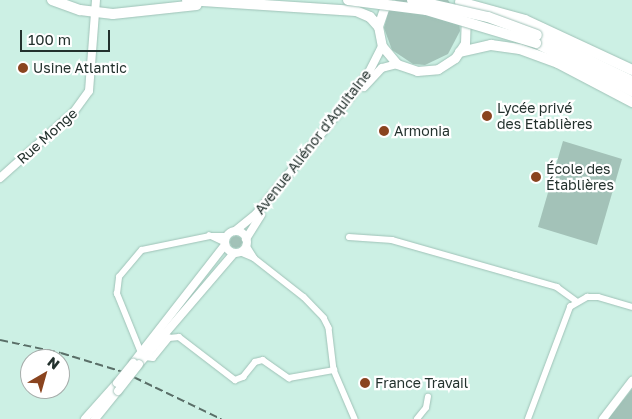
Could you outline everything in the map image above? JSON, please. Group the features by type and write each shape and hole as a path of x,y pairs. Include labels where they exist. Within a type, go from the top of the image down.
{"highway":[{"path":"52,0 95,12 231,4"},
{"path":"187,0 356,11 370,17 378,26"},
{"path":"348,0 426,10 536,39 632,90"},
{"path":"412,0 488,17 632,81"},
{"path":"459,1 525,20 632,70"},
{"path":"460,52 480,46 502,45 540,55 632,102"}],"main road":[{"name":"Rue Monge","path":"0,178 73,113 89,91 96,0"},
{"path":"387,0 378,26 382,46 397,64 410,70 431,71 450,62 460,52 465,43 467,22 459,1"},
{"name":"Avenue Aliénor d'Aquitaine","path":"226,241 256,214 336,116 369,72 382,46"},
{"name":"Avenue Aliénor d'Aquitaine","path":"237,252 246,242 259,217 374,74 397,64"},
{"path":"235,231 246,242"},
{"path":"95,419 136,363 237,252 226,241 143,355"},
{"path":"603,419 632,377"},
{"path":"624,390 632,381"},
{"path":"86,419 117,387"}],"street":[{"path":"226,241 210,236 142,250 119,276 117,294 143,355 153,358 173,337 179,337 235,380 243,377 255,362 263,360 288,378 334,370"},
{"path":"349,238 386,239 515,274 557,287 576,302"},
{"path":"246,242 254,258"},
{"path":"237,252 254,258 319,311 329,328 334,370 355,419"},
{"path":"528,419 570,308 576,302 598,297 632,307"},
{"path":"417,419 426,408 428,397"}],"shaded area":[{"path":"396,0 448,0 459,18 460,31 448,54 425,65 413,64 392,50 384,28 390,6"},
{"path":"563,141 622,159 597,245 538,227"},
{"path":"238,236 241,237 241,247 234,248 231,247 230,240 231,237"},
{"path":"632,389 632,419 608,419"}],"railway":[{"path":"0,340 61,353 123,372 221,419"}],"place":[{"name":"Usine Atlantic","path":"23,68"},
{"name":"Lycée privé des Etablières","path":"487,116"},
{"name":"Armonia","path":"384,131"},
{"name":"École des Établières","path":"536,177"},
{"name":"France Travail","path":"365,383"}]}
